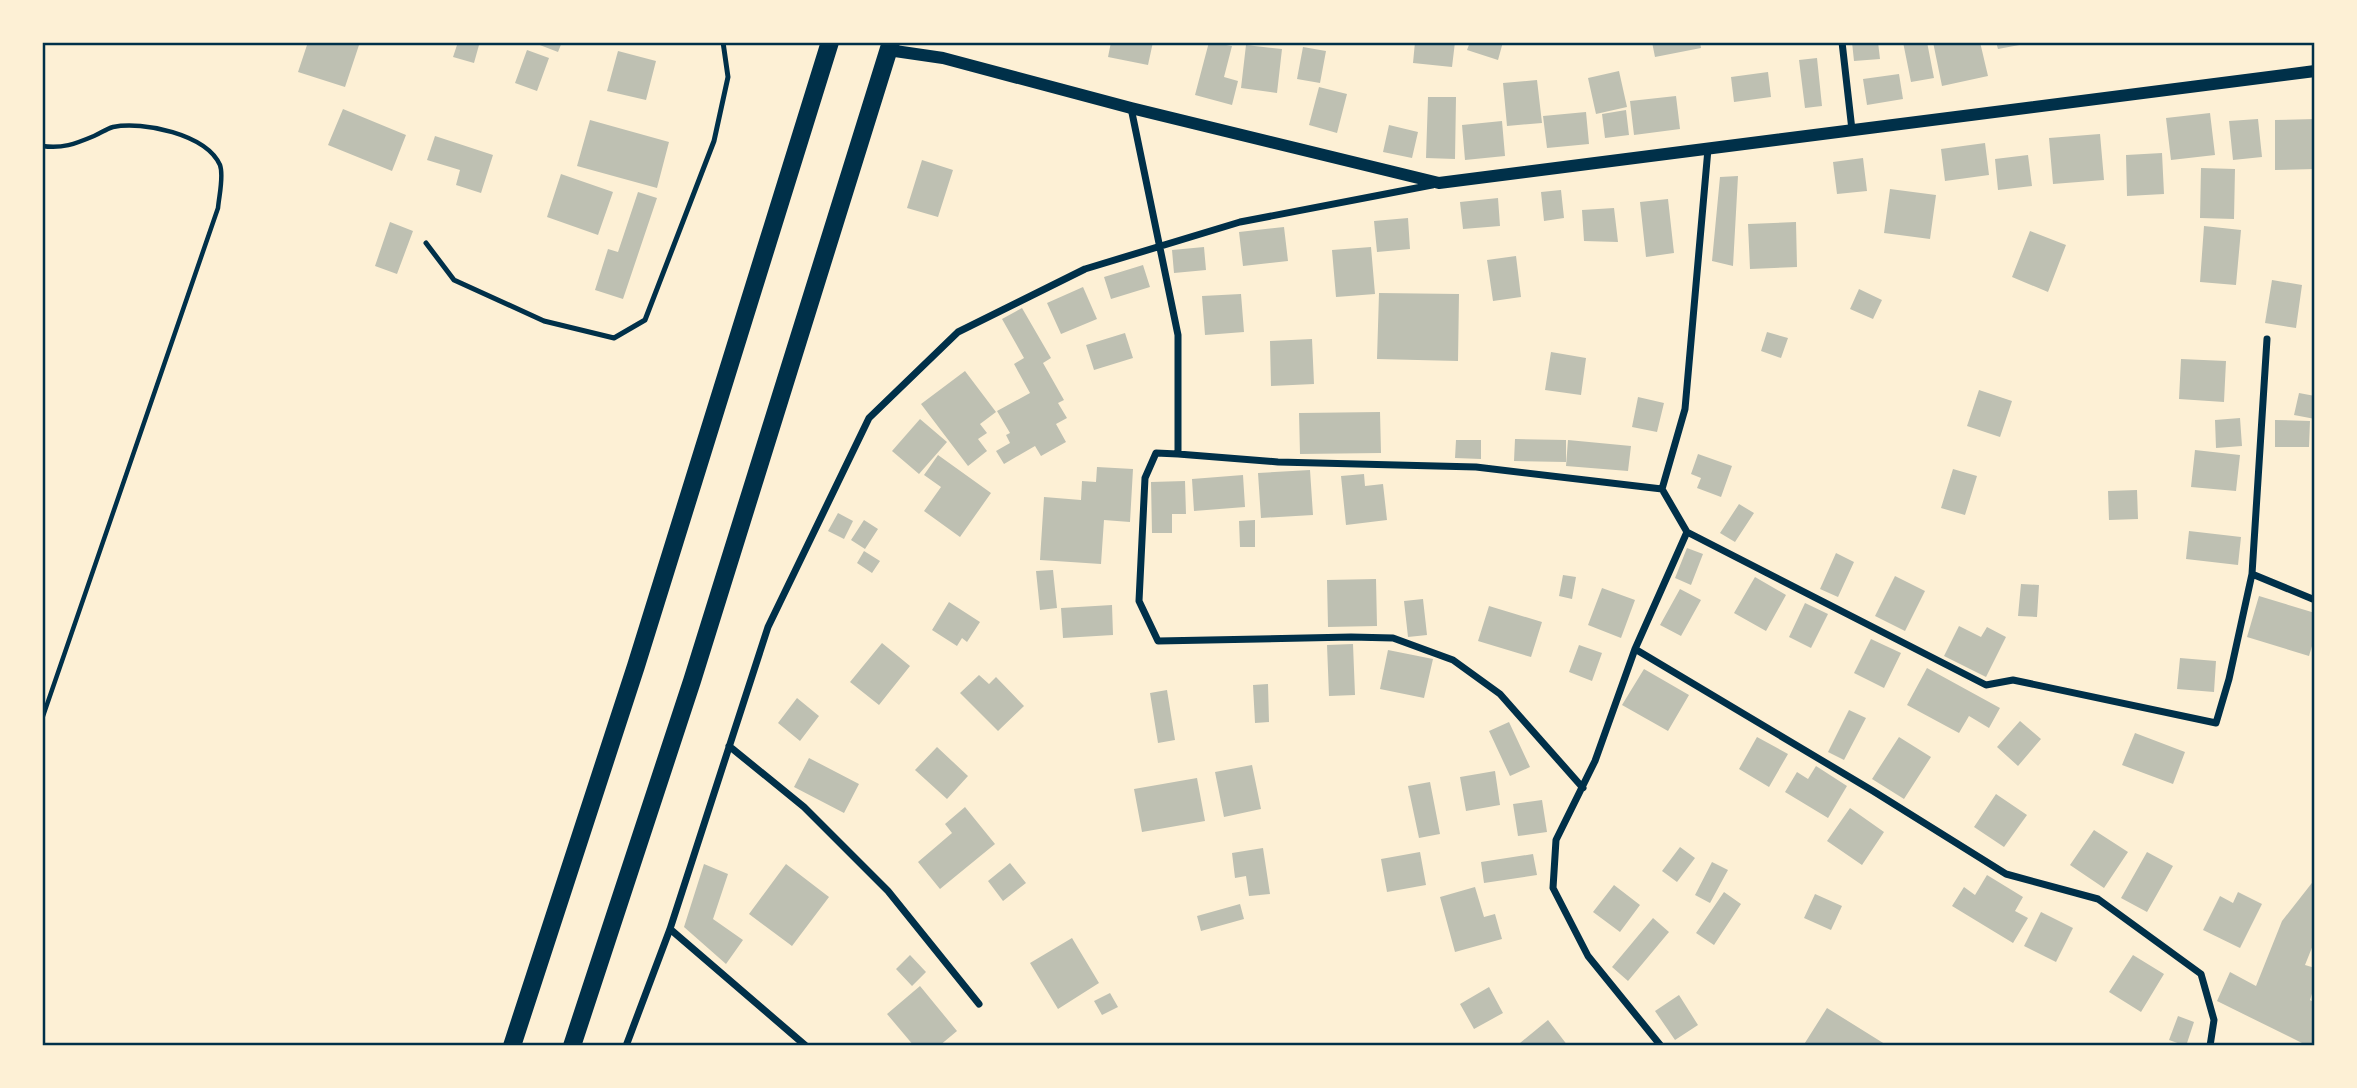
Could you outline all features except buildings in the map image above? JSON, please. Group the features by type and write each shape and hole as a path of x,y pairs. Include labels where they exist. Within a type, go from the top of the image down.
{"main road":[{"path":"512,1046 636,666 830,42"},
{"path":"572,1046 692,681 889,46"}],"street":[{"path":"1842,42 1852,131"},
{"path":"889,46 1439,183"},
{"path":"626,1046 670,929 768,627 869,418 958,332 1085,269 1240,222 1439,183 2315,71"},
{"path":"1131,108 1179,342 1178,454"},
{"path":"1708,149 1685,409 1662,489 1687,532 1986,685 2013,680 2216,723 2229,679 2252,573 2267,339"},
{"path":"1583,788 1500,694 1452,660 1393,638 1158,641 1139,601 1145,478 1156,453 1278,462 1476,467 1662,489"},
{"path":"1661,1046 1588,956 1553,888 1556,840 1595,761 1635,649 1687,532"},
{"path":"2252,573 2315,600"},
{"path":"1635,649 2006,874 2098,900 2201,974 2214,1020 2210,1046"},
{"path":"729,746 804,807 888,891 979,1004"},
{"path":"670,929 806,1046"}],"lane":[{"path":"426,243 454,280 544,321 614,338 645,320 714,141 728,77 723,42"}],"path":[{"path":"42,146 59,149 109,128 130,124 165,130 200,144 214,155 221,168 218,208 42,719"}]}
